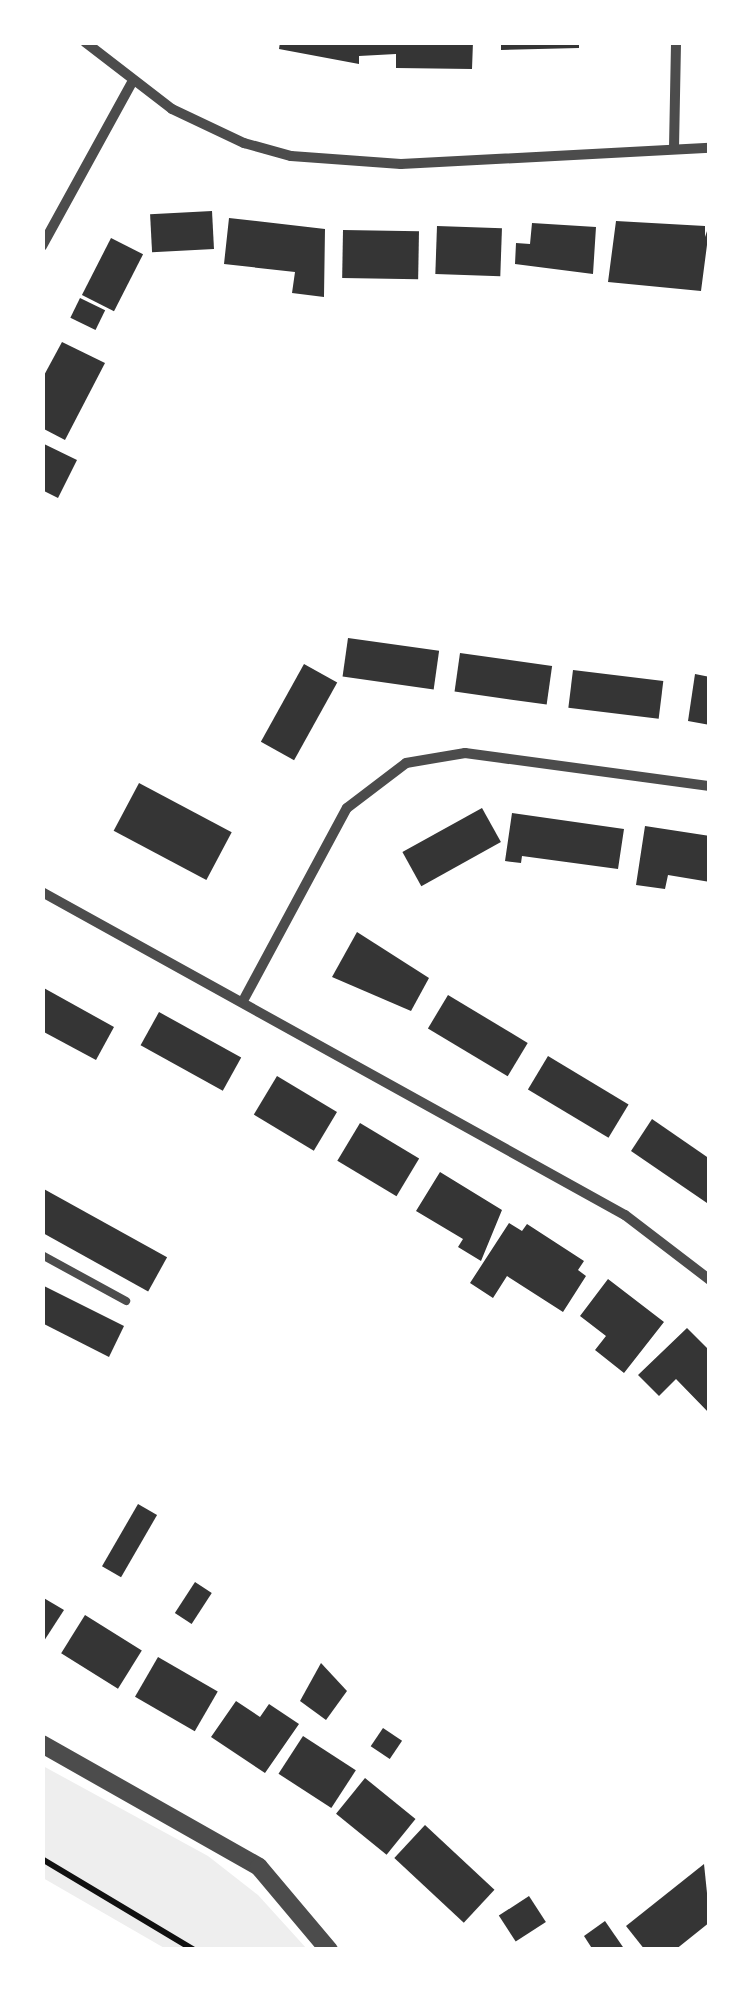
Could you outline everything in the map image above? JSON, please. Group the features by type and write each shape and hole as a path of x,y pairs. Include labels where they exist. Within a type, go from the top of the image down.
{"street":[{"path":"85,42 131,84 208,128 290,156 401,164 710,148"},
{"path":"674,148 676,42"},
{"path":"42,246 131,84"},
{"path":"244,999 348,808 406,763 465,754 710,786"},
{"path":"42,892 244,999 625,1214 710,1280"},
{"path":"42,1744 259,1867 330,1950"}],"lane":[{"path":"42,1255 126,1301"}],"path":[{"path":"42,1859 194,1950"}],"shaded area":[{"path":"43,1766 208,1856 258,1895 307,1949 166,1949 43,1878"}],"building":[{"path":"280,42 473,42 472,69 396,68 396,54 359,56 359,64 279,49"},
{"path":"501,42 579,42 579,48 501,50"},
{"path":"212,211 214,249 152,252 150,214"},
{"path":"229,218 325,229 324,297 292,293 295,272 224,264"},
{"path":"616,221 705,226 705,237 710,222 701,291 608,282"},
{"path":"532,223 596,227 593,274 515,264 516,243 530,244"},
{"path":"437,226 502,228 500,276 435,274"},
{"path":"343,230 419,231 418,279 342,278"},
{"path":"111,238 143,254 114,311 82,295"},
{"path":"80,298 105,310 96,330 70,318"},
{"path":"62,342 105,363 65,440 42,428 42,379"},
{"path":"42,443 77,460 58,498 42,490"},
{"path":"348,638 439,651 434,689 343,677"},
{"path":"460,653 552,666 547,705 455,692"},
{"path":"304,664 337,682 294,760 261,742"},
{"path":"573,670 663,681 659,719 568,708"},
{"path":"695,674 710,677 710,725 688,721"},
{"path":"139,783 232,832 206,880 114,831"},
{"path":"482,808 501,842 421,886 402,852"},
{"path":"512,813 624,829 618,869 522,856 521,863 505,861"},
{"path":"645,826 710,836 710,882 668,875 665,889 636,885"},
{"path":"357,932 429,978 411,1011 332,977"},
{"path":"42,987 114,1027 96,1060 42,1031"},
{"path":"448,995 528,1043 508,1076 428,1028"},
{"path":"159,1012 241,1058 223,1091 141,1045"},
{"path":"548,1056 629,1104 608,1138 528,1089"},
{"path":"277,1076 337,1112 314,1151 254,1115"},
{"path":"652,1119 710,1159 707,1203 631,1151"},
{"path":"360,1123 419,1159 396,1196 337,1161"},
{"path":"440,1172 502,1210 481,1261 458,1247 463,1239 416,1211"},
{"path":"42,1188 167,1257 148,1291 42,1233"},
{"path":"509,1223 522,1231 527,1224 584,1261 578,1270 586,1276 563,1312 507,1276 493,1298 470,1283"},
{"path":"608,1279 664,1322 624,1373 595,1350 606,1336 580,1316"},
{"path":"42,1285 124,1326 109,1357 42,1323"},
{"path":"687,1328 710,1351 710,1414 676,1379 659,1396 638,1375"},
{"path":"138,1504 157,1515 121,1577 102,1566"},
{"path":"195,1582 212,1593 192,1624 175,1613"},
{"path":"42,1597 64,1610 42,1644"},
{"path":"85,1615 142,1651 118,1689 61,1653"},
{"path":"158,1657 218,1692 195,1731 135,1697"},
{"path":"321,1663 347,1691 326,1720 300,1701"},
{"path":"236,1701 260,1717 269,1704 299,1724 265,1773 211,1737"},
{"path":"383,1728 402,1741 390,1759 371,1746"},
{"path":"303,1736 356,1770 331,1808 278,1774"},
{"path":"365,1778 416,1819 387,1855 336,1814"},
{"path":"425,1825 494,1890 464,1923 394,1858"},
{"path":"704,1864 710,1922 675,1950 645,1950 626,1926"},
{"path":"529,1896 546,1922 516,1942 499,1916"},
{"path":"605,1921 625,1950 593,1950 584,1936"}]}
